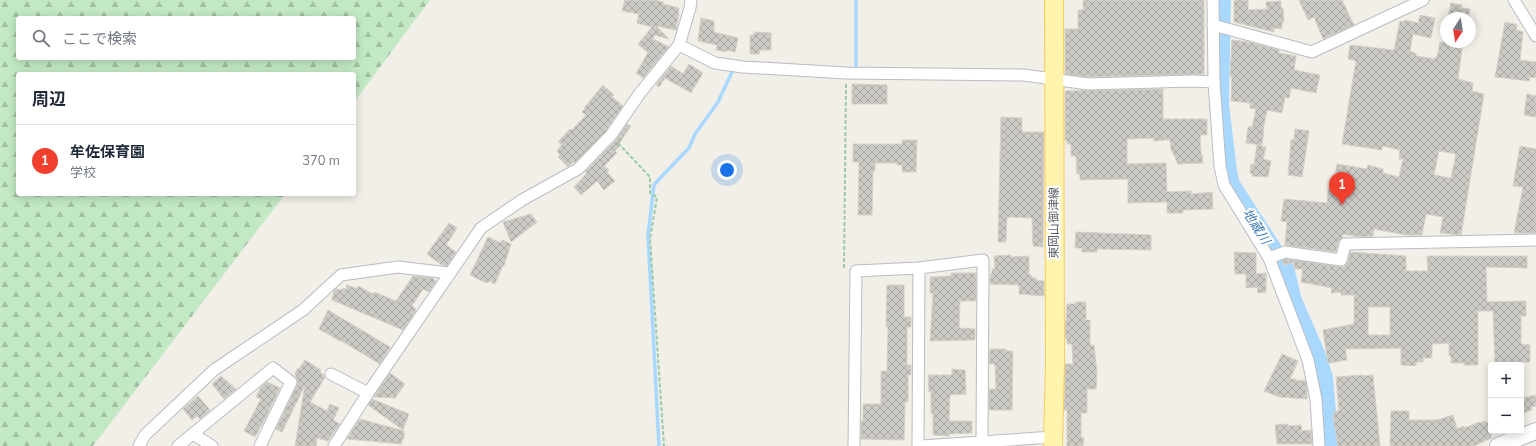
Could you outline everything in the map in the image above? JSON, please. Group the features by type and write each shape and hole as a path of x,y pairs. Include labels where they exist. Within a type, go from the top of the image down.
{"main road":[{"name":"東岡山御津線","path":"1053,441 1055,362 1054,0"}],"street":[{"path":"334,446 368,393 481,228 522,200 578,169 611,135 640,93 679,45 691,0"},
{"path":"1213,0 1214,82 1220,166 1224,186 1269,258 1308,360 1316,399 1319,446"},
{"path":"1213,25 1312,52 1423,0"},
{"path":"1514,0 1536,36"},
{"path":"679,45 715,63 743,67 846,72 1024,75 1088,84 1192,81 1214,82"},
{"path":"1269,258 1285,252 1341,260 1345,244 1536,240"},
{"path":"854,446 856,271 919,268 982,260 982,442"},
{"path":"139,446 145,435 214,370 303,310 341,275 398,267 449,273"},
{"path":"918,446 919,268"},
{"path":"178,446 273,368 291,382 260,446"},
{"path":"331,374 368,393"},
{"path":"1498,446 1536,431"},
{"path":"193,434 212,446"},
{"path":"922,446 957,445 982,442 1053,441"}],"path":[{"path":"846,72 844,267 856,271"},
{"path":"611,135 650,177 650,193 657,197 650,239 664,446"}],"green space":[{"path":"0,0 430,0 356,99 356,72 16,72 16,196 283,196 93,446 0,446"}],"building":[{"path":"625,0 654,0 679,8 676,30 657,26 669,39 654,35 653,39 669,47 643,78 636,73 648,53 638,44 652,27 637,23 639,14 622,11"},
{"path":"1083,0 1204,0 1204,74 1088,77 1065,74 1065,29 1078,29 1078,10 1083,10"},
{"path":"1235,0 1248,0 1248,10 1267,9 1266,2 1281,1 1284,22 1282,22 1282,29 1274,28 1274,32 1234,22"},
{"path":"1299,0 1342,0 1354,25 1323,39 1314,17 1308,20"},
{"path":"1451,3 1462,5 1461,8 1470,9 1469,12 1449,12"},
{"path":"1420,15 1435,18 1431,38 1413,34 1410,51 1416,54 1416,56 1435,59 1436,56 1437,57 1440,42 1440,48 1462,48 1458,79 1473,83 1472,91 1484,94 1461,235 1440,233 1443,217 1426,214 1422,235 1406,235 1374,229 1373,236 1359,237 1343,234 1342,238 1338,242 1336,252 1285,245 1287,222 1281,221 1284,199 1327,203 1328,189 1333,189 1337,164 1367,169 1368,165 1383,169 1383,173 1399,177 1403,159 1399,159 1400,150 1382,146 1382,150 1342,144 1356,61 1348,59 1350,45 1394,50 1400,21 1404,22 1405,20 1418,23","holes":["1439,151 1456,154 1451,178 1434,175"]},
{"path":"701,18 714,21 714,32 738,38 735,52 716,50 717,45 698,41"},
{"path":"1505,22 1517,25 1516,30 1523,32 1520,60 1536,62 1536,78 1530,77 1529,81 1495,77"},
{"path":"754,32 771,33 771,50 760,50 759,54 750,54 750,35 754,35"},
{"path":"1232,40 1249,42 1279,50 1279,53 1296,56 1294,70 1320,75 1316,93 1291,88 1289,98 1285,97 1282,113 1267,110 1262,145 1246,143 1248,127 1252,127 1256,109 1250,108 1250,103 1231,101 1232,76 1230,76"},
{"path":"689,64 703,73 691,93 665,78 659,87 656,85 671,66 683,74"},
{"path":"852,84 887,85 887,104 852,104"},
{"path":"603,85 614,95 612,97 623,106 606,131 574,163 573,162 568,167 558,157 560,155 557,151 562,144 558,142 586,115 582,112 585,109 584,108"},
{"path":"1163,89 1163,119 1207,119 1207,135 1200,135 1203,163 1178,164 1171,149 1170,140 1166,140 1165,136 1165,140 1154,141 1154,138 1127,139 1127,164 1166,163 1167,192 1191,191 1191,194 1212,192 1213,209 1183,210 1183,213 1167,213 1167,202 1128,203 1128,179 1080,180 1080,174 1077,174 1076,156 1071,156 1071,144 1067,144 1067,140 1065,141 1065,91"},
{"path":"1527,94 1536,96 1536,117 1524,115"},
{"path":"1001,117 1022,118 1022,132 1044,132 1043,247 1033,246 1032,218 1007,217 1006,242 998,242"},
{"path":"627,124 631,126 618,145 620,146 615,151 617,153 604,166 609,170 607,172 615,181 604,190 597,181 581,195 574,187 587,173 585,172 616,140"},
{"path":"1295,129 1309,131 1302,177 1288,175 1291,140 1294,140"},
{"path":"902,140 917,140 916,172 902,172 902,165 897,165 897,163 875,163 875,171 873,171 872,215 858,215 859,162 853,162 853,144 902,144"},
{"path":"1257,145 1266,147 1263,159 1271,161 1268,177 1252,176 1253,174 1250,173 1251,164 1254,165"},
{"path":"1520,146 1536,149 1536,233 1514,233 1523,187 1513,186"},
{"path":"531,214 537,222 511,242 503,222"},
{"path":"449,223 457,228 446,245 456,252 447,266 442,265 427,254"},
{"path":"1076,232 1151,235 1151,250 1097,249 1097,252 1082,252 1082,248 1075,248"},
{"path":"488,237 501,243 502,240 511,244 504,266 503,265 495,284 489,281 488,283 484,282 470,275"},
{"path":"1234,252 1256,253 1256,274 1266,273 1266,292 1258,293 1257,287 1246,288 1246,274 1235,274"},
{"path":"1350,252 1406,256 1406,271 1428,271 1427,256 1527,256 1527,268 1486,267 1487,302 1526,301 1526,316 1521,316 1521,344 1530,345 1530,362 1495,362 1493,311 1478,311 1478,365 1451,363 1451,356 1449,356 1449,343 1432,344 1432,358 1423,358 1423,362 1416,362 1416,366 1401,365 1401,348 1345,349 1347,360 1328,363 1323,330 1354,324 1354,295 1341,295 1341,292 1331,293 1332,288 1301,282 1303,269 1294,269 1294,262 1283,265 1283,260 1286,259 1343,267 1348,262","holes":["1368,307 1390,307 1390,335 1368,335"]},
{"path":"1011,255 1011,257 1029,256 1029,275 1032,275 1032,278 1037,278 1036,280 1044,281 1044,296 1019,294 1019,285 990,284 990,274 992,274 992,269 995,269 994,256"},
{"path":"951,273 976,273 976,301 960,301 959,328 975,329 975,340 930,341 933,293 930,293 930,277 951,276"},
{"path":"413,276 432,278 436,281 429,292 423,289 412,306 416,309 415,312 403,330 332,300 336,289 346,289 347,285 357,289 358,286 373,294 374,292 396,301"},
{"path":"887,285 904,285 904,317 911,317 911,327 907,327 907,365 911,365 911,375 908,375 908,402 905,402 904,440 861,439 863,404 881,404 881,371 887,371"},
{"path":"1075,302 1086,302 1086,320 1090,320 1090,345 1094,345 1097,372 1096,389 1087,389 1087,413 1081,413 1081,437 1084,438 1083,446 1067,446 1067,410 1064,410 1065,364 1073,364 1072,344 1067,344 1067,338 1065,338 1067,304 1075,304"},
{"path":"328,310 390,347 380,364 319,329"},
{"path":"990,349 1006,349 1006,351 1013,351 1012,410 989,410 989,389 996,389 995,364 989,364"},
{"path":"1282,354 1298,361 1290,379 1296,379 1296,381 1305,380 1307,399 1280,397 1264,391"},
{"path":"305,360 321,370 320,372 325,377 310,402 327,411 330,404 339,408 333,420 340,424 328,441 317,438 316,446 295,446 305,385 282,432 276,429 297,385 298,382 295,373"},
{"path":"952,369 965,370 966,394 950,395 949,421 972,421 972,433 949,434 949,436 933,435 933,413 931,413 931,392 929,392 928,375 952,375"},
{"path":"390,373 405,384 395,398 374,397"},
{"path":"1373,375 1380,446 1338,446 1333,416 1334,411 1339,411 1336,377"},
{"path":"221,376 236,389 224,399 212,384"},
{"path":"267,382 280,388 255,437 244,431 261,399 256,397 261,387"},
{"path":"1536,395 1536,406 1531,407 1532,410 1524,413 1524,398"},
{"path":"198,396 210,410 200,419 197,416 192,420 183,409"},
{"path":"372,399 409,414 403,430 368,405"},
{"path":"1391,411 1409,411 1409,420 1437,420 1453,415 1457,429 1486,421 1486,423 1488,422 1488,434 1491,434 1491,438 1474,446 1390,446"},
{"path":"360,419 404,431 404,439 402,439 402,444 347,439"},
{"path":"1288,424 1288,426 1301,425 1302,431 1311,430 1312,444 1277,444 1275,425"}],"waterway":[{"path":"856,0 856,72"},
{"name":"地蔵川","path":"1221,0 1219,105 1230,185 1284,268 1292,301 1316,356 1323,378 1329,446"},
{"path":"659,446 648,235 654,185 689,148 695,134 718,102 733,70 735,70"}],"place":[{"name":"牟佐保育園","path":"1342,205"}]}
